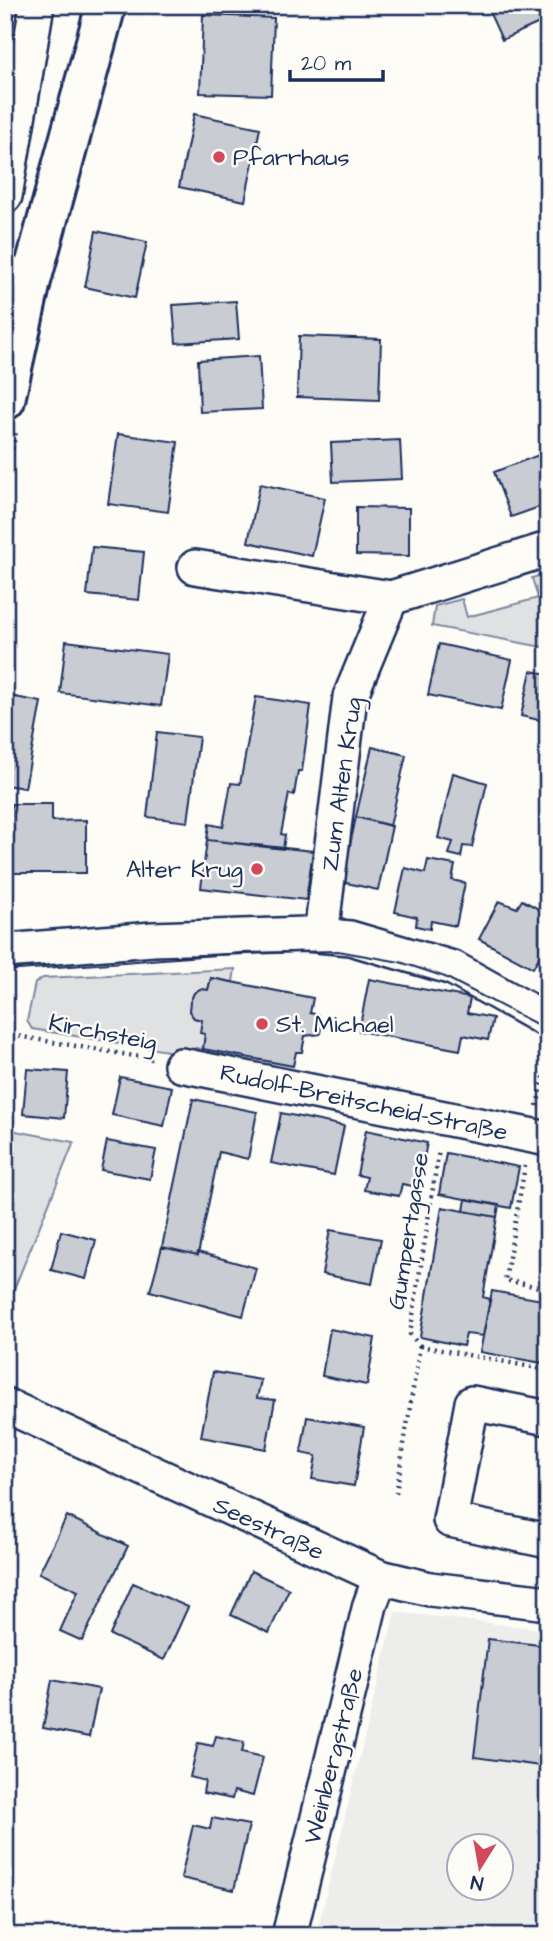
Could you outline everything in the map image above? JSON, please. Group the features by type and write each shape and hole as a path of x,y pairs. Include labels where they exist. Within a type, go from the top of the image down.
{"main road":[{"path":"5,400 18,277 106,5"}],"street":[{"path":"5,196 37,5"},
{"path":"195,568 391,598 548,549"},
{"name":"Zum Alten Krug","path":"321,935 350,697 391,598"},
{"path":"5,951 174,940 321,935 362,940 436,962 479,982 548,1021"},
{"name":"Rudolf-Breitscheid-Straße","path":"181,1065 539,1138"},
{"path":"548,1418 472,1403 450,1520 548,1541"},
{"name":"Seestraße","path":"5,1405 380,1577 430,1589 548,1603"},
{"name":"Weinbergstraße","path":"289,1936 370,1605 380,1577"}],"path":[{"name":"Kirchsteig","path":"5,1034 18,1034 181,1065"},
{"path":"548,1060 539,1138 505,1280 548,1289"},
{"name":"Gumpertgasse","path":"420,1346 410,1334 444,1117"},
{"path":"396,1493 420,1346 548,1370"}],"shaded area":[{"path":"548,573 548,648 432,626 435,606 462,599 467,617 538,598 532,578"},
{"path":"235,969 233,982 211,978 208,990 200,989 194,993 189,1011 194,1018 202,1020 205,1034 203,1049 195,1048 192,1055 32,1029 27,1021 35,983 43,978"},
{"path":"5,1129 74,1142 5,1311"},
{"path":"395,1612 548,1630 548,1936 316,1936"}],"building":[{"path":"486,5 548,5 548,19 502,40"},
{"path":"203,15 274,18 271,95 200,93"},
{"name":"Pfarrhaus","path":"194,114 260,128 245,201 179,187"},
{"path":"548,154 548,182 538,158"},
{"path":"96,231 147,242 135,298 85,287"},
{"path":"236,301 239,339 176,343 173,305"},
{"path":"299,336 381,339 379,400 297,397"},
{"path":"259,356 262,409 200,412 198,360"},
{"path":"118,434 178,442 168,512 108,504"},
{"path":"400,440 402,479 333,482 331,443"},
{"path":"544,453 548,462 548,504 511,517 494,472"},
{"path":"260,484 325,498 312,556 248,542"},
{"path":"356,507 409,508 409,556 356,555"},
{"path":"92,547 144,552 139,600 87,595"},
{"path":"66,641 168,654 161,706 60,693"},
{"path":"439,644 512,660 501,710 428,695"},
{"path":"531,671 548,674 548,722 521,716"},
{"path":"5,695 41,702 25,788 5,785"},
{"path":"256,697 311,705 302,771 298,771 294,795 289,794 281,834 285,835 283,849 207,840 209,824 223,827 231,783 240,784"},
{"path":"157,732 199,737 188,822 147,817"},
{"path":"372,747 406,755 390,826 356,817"},
{"path":"453,773 487,783 472,847 463,846 461,857 449,854 453,842 438,838"},
{"path":"11,804 52,804 52,821 86,820 86,873 11,873"},
{"path":"356,817 392,826 378,890 342,882"},
{"name":"Alter Krug","path":"207,840 313,851 306,900 201,888"},
{"path":"428,860 455,865 452,880 465,883 456,926 431,921 430,929 416,926 417,917 395,912 405,868 425,873"},
{"path":"522,900 548,914 548,941 533,968 479,939 499,901 517,908"},
{"name":"St. Michael","path":"211,978 313,998 310,1013 318,1015 322,1021 320,1034 305,1036 302,1052 296,1052 293,1066 203,1049 205,1034 200,1033 202,1020 194,1018 189,1011 190,1002 194,993 200,989 208,990"},
{"path":"369,979 470,998 467,1013 493,1018 488,1040 463,1035 460,1050 359,1031"},
{"path":"27,1069 68,1072 64,1118 23,1114"},
{"path":"120,1077 172,1087 164,1126 112,1115"},
{"path":"193,1099 257,1112 248,1159 219,1152 198,1255 162,1247"},
{"path":"281,1113 344,1126 334,1175 271,1163"},
{"path":"366,1130 427,1143 418,1187 402,1184 399,1196 364,1190 367,1177 357,1175"},
{"path":"107,1141 156,1150 150,1179 101,1170"},
{"path":"446,1153 519,1167 511,1208 439,1194"},
{"path":"466,1199 499,1205 497,1217 464,1211"},
{"path":"442,1207 497,1217 483,1297 490,1299 483,1336 466,1334 463,1346 420,1337"},
{"path":"330,1230 381,1239 372,1284 322,1274"},
{"path":"61,1231 96,1240 86,1279 51,1270"},
{"path":"162,1247 198,1255 198,1252 256,1268 243,1316 150,1291"},
{"path":"492,1291 548,1301 548,1364 480,1352"},
{"path":"330,1329 375,1338 367,1385 322,1376"},
{"path":"213,1372 261,1380 257,1398 275,1400 266,1449 201,1437"},
{"path":"307,1417 364,1427 354,1486 312,1479 316,1456 301,1453"},
{"path":"67,1516 128,1546 82,1641 60,1631 78,1591 39,1573"},
{"path":"251,1571 289,1589 269,1633 231,1615"},
{"path":"133,1583 188,1607 164,1660 110,1635"},
{"path":"488,1639 548,1646 548,1767 474,1757"},
{"path":"52,1680 99,1689 89,1737 43,1728"},
{"path":"216,1736 244,1742 242,1752 263,1757 253,1796 234,1791 232,1799 203,1793 205,1781 190,1777 198,1743 213,1746"},
{"path":"212,1818 249,1825 234,1890 181,1878 193,1825 210,1829"}],"tram line":[{"path":"5,971 241,953 338,951 400,962 445,977 548,1030"}],"place":[{"name":"Pfarrhaus","path":"219,157"},
{"name":"Alter Krug","path":"257,869"},
{"name":"St. Michael","path":"262,1024"}]}
